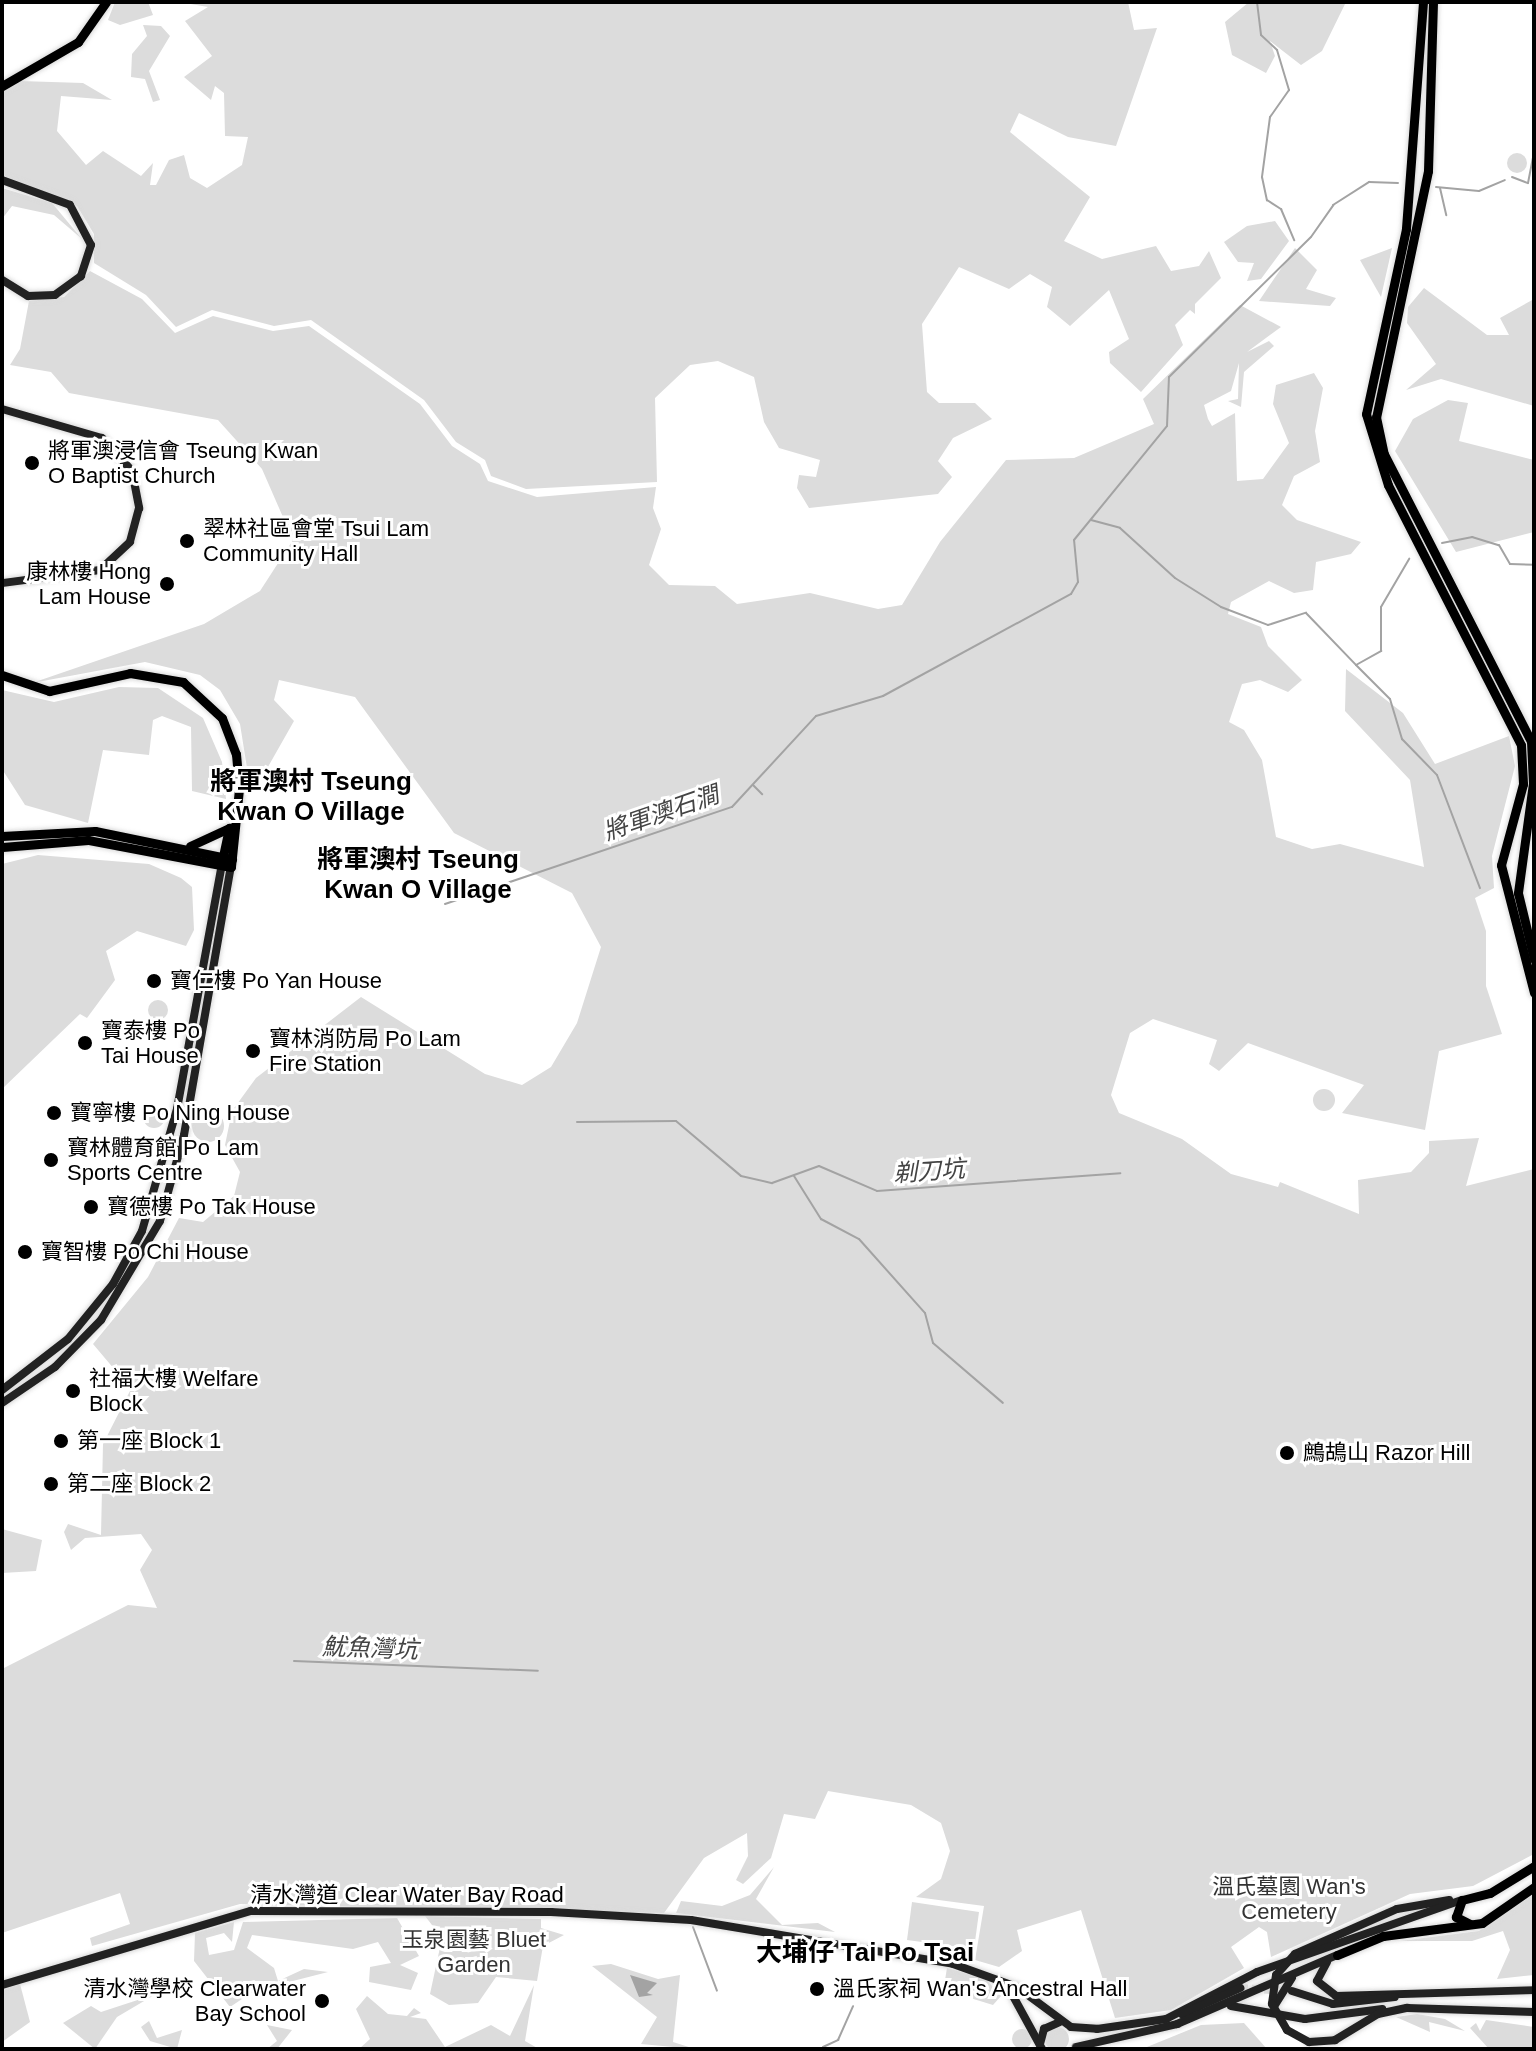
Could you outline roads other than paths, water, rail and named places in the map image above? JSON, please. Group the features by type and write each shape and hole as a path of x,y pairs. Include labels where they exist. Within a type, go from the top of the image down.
{"main road":[{"path":"2,86 68,49 106,2"},
{"path":"1423,2 1406,229 1366,414 1388,485 1521,745 1523,784 1502,871 1534,993"},
{"path":"1433,2 1434,123 1418,226 1383,361 1378,430 1531,741 1533,783 1519,861 1518,893 1534,959"},
{"path":"1417,94 1428,106 1435,94"},
{"path":"1415,124 1434,123"},
{"path":"2,180 70,205 91,245 81,276 55,295 28,296 2,280"},
{"path":"2,409 102,438 132,471 137,524 112,562 81,577 2,583"},
{"path":"2,675 49,691 141,672 190,686 215,708 233,741 236,814 177,1109 142,1231 113,1284 68,1339 2,1390"},
{"path":"2,1403 55,1367 101,1320 160,1221 184,1135 227,862 229,828 236,814"},
{"path":"2,836 81,830 179,845 204,845 229,828"},
{"path":"2,847 88,840 227,862"},
{"path":"179,845 227,862"},
{"path":"1502,871 1509,859 1519,861"},
{"name":"清水灣道 Clear Water Bay Road","path":"2,1985 261,1910 682,1919 953,1964 1007,1985 1071,2027 1116,2028 1170,2017 1257,1972 1490,1893 1534,1866"},
{"path":"1208,2013 1383,1936 1482,1923 1534,1887"},
{"path":"1407,2008 1378,2014 1335,2040 1309,2042 1280,2022 1271,1995 1282,1966 1316,1943 1407,1906 1462,1900 1458,1920 1482,1923"},
{"path":"1337,1955 1317,1973 1330,1994 1534,1990"},
{"path":"1274,2017 1283,1984 1302,1970"},
{"path":"1007,1985 1041,2049"},
{"path":"1170,2017 1240,1988"},
{"path":"1292,1991 1340,2004 1440,1994"},
{"path":"1071,2027 1075,2048 1242,2004 1274,2017 1407,2008 1534,2012"},
{"path":"1041,2049 1044,2029 1061,2022"}],"waterway":[{"path":"1257,2 1261,35 1277,50 1289,90 1270,117 1262,177 1267,200 1281,209 1294,240"},
{"path":"1512,177 1528,183 1534,153"},
{"path":"1436,187 1479,191 1505,180"},
{"name":"將軍澳石澗","path":"445,904 732,807 816,716 883,696 1071,594 1078,582 1074,540 1167,426 1169,377 1311,237 1333,205 1369,182 1398,183"},
{"path":"1440,188 1446,215"},
{"path":"1091,520 1120,528 1175,578 1221,607 1268,625 1306,613 1356,665 1381,651 1381,607 1409,559"},
{"path":"1442,543 1472,537 1499,545 1510,564 1534,565"},
{"path":"1356,665 1390,699 1402,739 1437,775 1480,888"},
{"path":"753,785 762,794"},
{"name":"剃刀坑","path":"577,1122 676,1121 741,1176 772,1183 819,1166 877,1191 1120,1173"},
{"path":"794,1176 821,1219 859,1239 925,1313 933,1343 1003,1403"},
{"name":"魷魚灣坑","path":"294,1661 538,1671"},
{"path":"693,1927 717,1991"},
{"path":"823,2047 838,2040 853,2006"}],"tunnel":[{"path":"1240,1988 1291,1991"}],"place":[{"name":"將軍澳浸信會 Tseung Kwan O Baptist Church","path":"32,463"},
{"name":"翠林社區會堂 Tsui Lam Community Hall","path":"187,541"},
{"name":"康林樓 Hong Lam House","path":"167,584"},
{"name":"寶仁樓 Po Yan House","path":"154,981"},
{"name":"寶泰樓 Po Tai House","path":"85,1043"},
{"name":"寶林消防局 Po Lam Fire Station","path":"253,1051"},
{"name":"寶寧樓 Po Ning House","path":"54,1113"},
{"name":"寶林體育館 Po Lam Sports Centre","path":"51,1160"},
{"name":"寶德樓 Po Tak House","path":"91,1207"},
{"name":"寶智樓 Po Chi House","path":"25,1252"},
{"name":"社福大樓 Welfare Block","path":"73,1391"},
{"name":"第一座 Block 1","path":"61,1441"},
{"name":"鷓鴣山 Razor Hill","path":"1287,1453"},
{"name":"第二座 Block 2","path":"51,1484"},
{"name":"溫氏家祠 Wan's Ancestral Hall","path":"817,1989"},
{"name":"清水灣學校 Clearwater Bay School","path":"322,2001"}],"district":[{"name":"將軍澳村 Tseung Kwan O Village","path":"311,797"},
{"name":"將軍澳村 Tseung Kwan O Village","path":"418,875"},
{"name":"大埔仔 Tai Po Tsai","path":"865,1953"}],"park label":[{"name":"溫氏墓園 Wan's Cemetery","path":"1289,1898"},
{"name":"玉泉園藝 Bluet Garden","path":"474,1952"}]}
